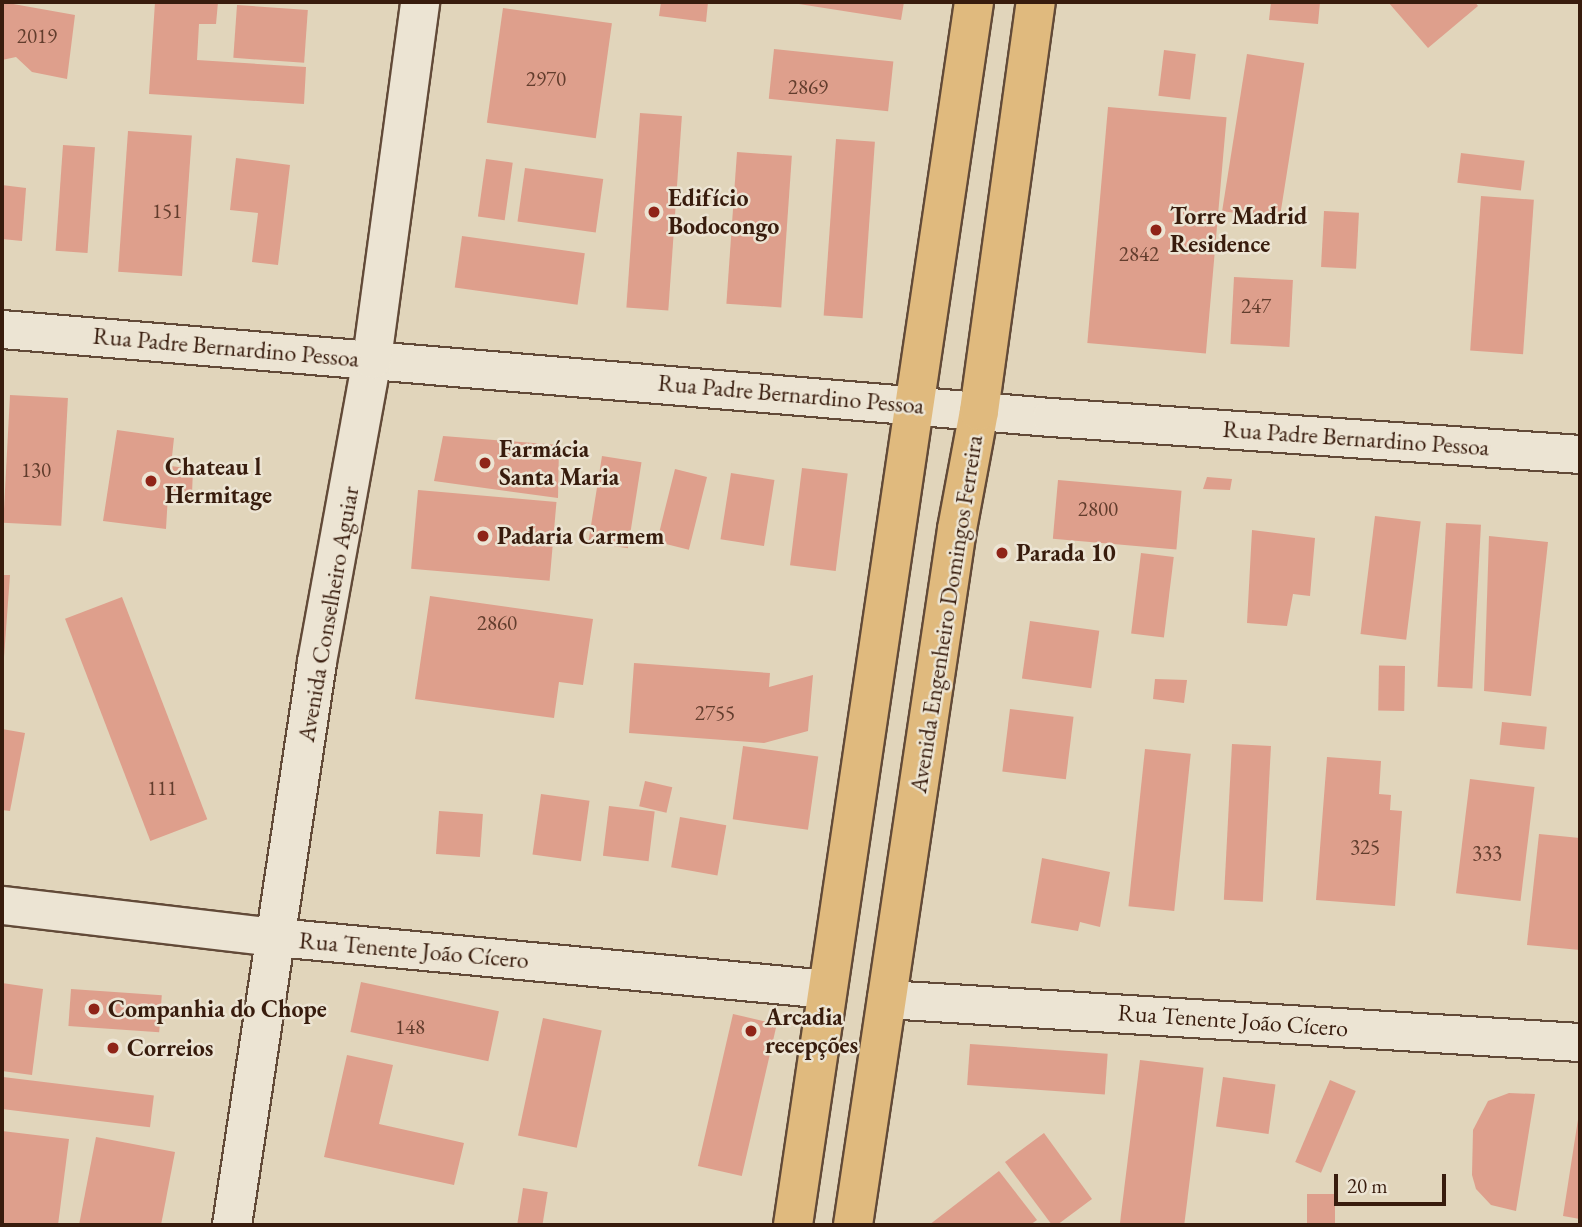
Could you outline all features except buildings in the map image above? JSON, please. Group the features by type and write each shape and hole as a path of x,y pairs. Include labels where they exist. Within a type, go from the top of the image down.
{"main road":[{"name":"Avenida Conselheiro Aguiar","path":"232,1225 317,662 372,359 420,2"},
{"path":"793,1225 974,2"},
{"name":"Avenida Engenheiro Domingos Ferreira","path":"853,1225 957,529 979,411 1036,2"}],"street":[{"name":"Rua Padre Bernardino Pessoa","path":"2,329 979,411 1580,454"},
{"name":"Rua Tenente João Cícero","path":"2,905 276,937 827,989"},
{"name":"Rua Tenente João Cícero","path":"886,999 1580,1042"}],"place":[{"name":"Edifício Bodocongo","path":"654,212"},
{"name":"Torre Madrid Residence","path":"1156,230"},
{"name":"Farmácia Santa Maria","path":"485,463"},
{"name":"Chateau l Hermitage","path":"151,481"},
{"name":"Padaria Carmem","path":"483,536"},
{"name":"Parada 10","path":"1002,553"},
{"name":"Companhia do Chope","path":"94,1009"},
{"name":"Arcadia recepções","path":"751,1031"},
{"name":"Correios","path":"113,1048"}]}
